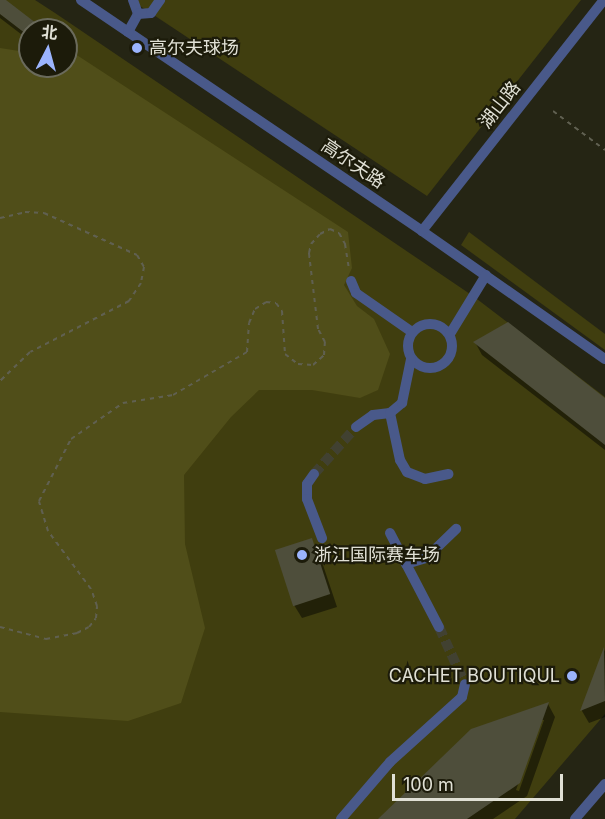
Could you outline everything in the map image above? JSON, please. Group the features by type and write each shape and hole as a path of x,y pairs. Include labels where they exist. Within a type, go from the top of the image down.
{"street":[{"name":"高尔夫路","path":"81,0 605,358"},
{"path":"128,32 138,14 134,0"},
{"path":"138,14 151,13 160,0"},
{"name":"湖山路","path":"422,231 604,0"},
{"path":"450,334 486,275"},
{"path":"351,282 356,293 412,332"},
{"path":"356,427 374,415 390,413 402,403 411,359 407,345 412,332 424,324 438,325 450,334 453,348 448,361 436,369 422,368 411,359"},
{"path":"390,413 400,460 407,472 425,479 448,474"},
{"path":"314,474 307,484 307,499 322,538"},
{"path":"406,564 426,558 456,529"},
{"path":"390,533 439,627"},
{"path":"341,819 390,762 462,697 465,684"},
{"path":"575,819 601,788"}],"path":[{"path":"553,111 605,150"},
{"path":"0,218 25,212 44,213 137,255 144,267 141,283 129,301 30,352 0,381"},
{"path":"0,627 46,639 77,633 89,627 96,618 97,606 90,589 48,531 39,501 71,439 123,403 173,395 247,352 249,323 255,309 266,302 276,303 282,311 285,354 298,364 313,365 324,355 325,342 318,329 309,253 311,244 320,234 330,229 339,233 345,244 351,282"}],"shaded area":[{"name":"浙江国际赛车场","path":"0,0 35,0 62,18 18,18 18,78 78,78 78,29 473,296 605,397 605,714 515,819 0,819"},
{"path":"131,0 581,0 427,196"},
{"path":"0,48 18,51 18,78 78,78 78,56 348,232 352,268 344,285 357,306 374,319 390,354 378,390 360,398 312,390 259,390 231,417 184,475 185,544 205,628 181,703 128,721 0,712"},
{"path":"469,232 605,334 605,350 461,245"}],"building":[{"path":"0,0 6,0 29,18 18,18 18,28 0,14"},
{"path":"508,322 605,398 605,445 473,342"},
{"path":"312,538 330,594 293,606 275,550"},
{"path":"604,647 605,701 580,711"},
{"path":"549,702 520,783 467,819 378,819 471,729"}],"tunnel":[{"path":"314,474 356,427"},
{"path":"439,627 465,684"}],"place":[{"name":"高尔夫球场","path":"137,48"},
{"name":"浙江国际赛车场","path":"302,555"},
{"name":"CACHET BOUTIQUL","path":"572,676"}]}
